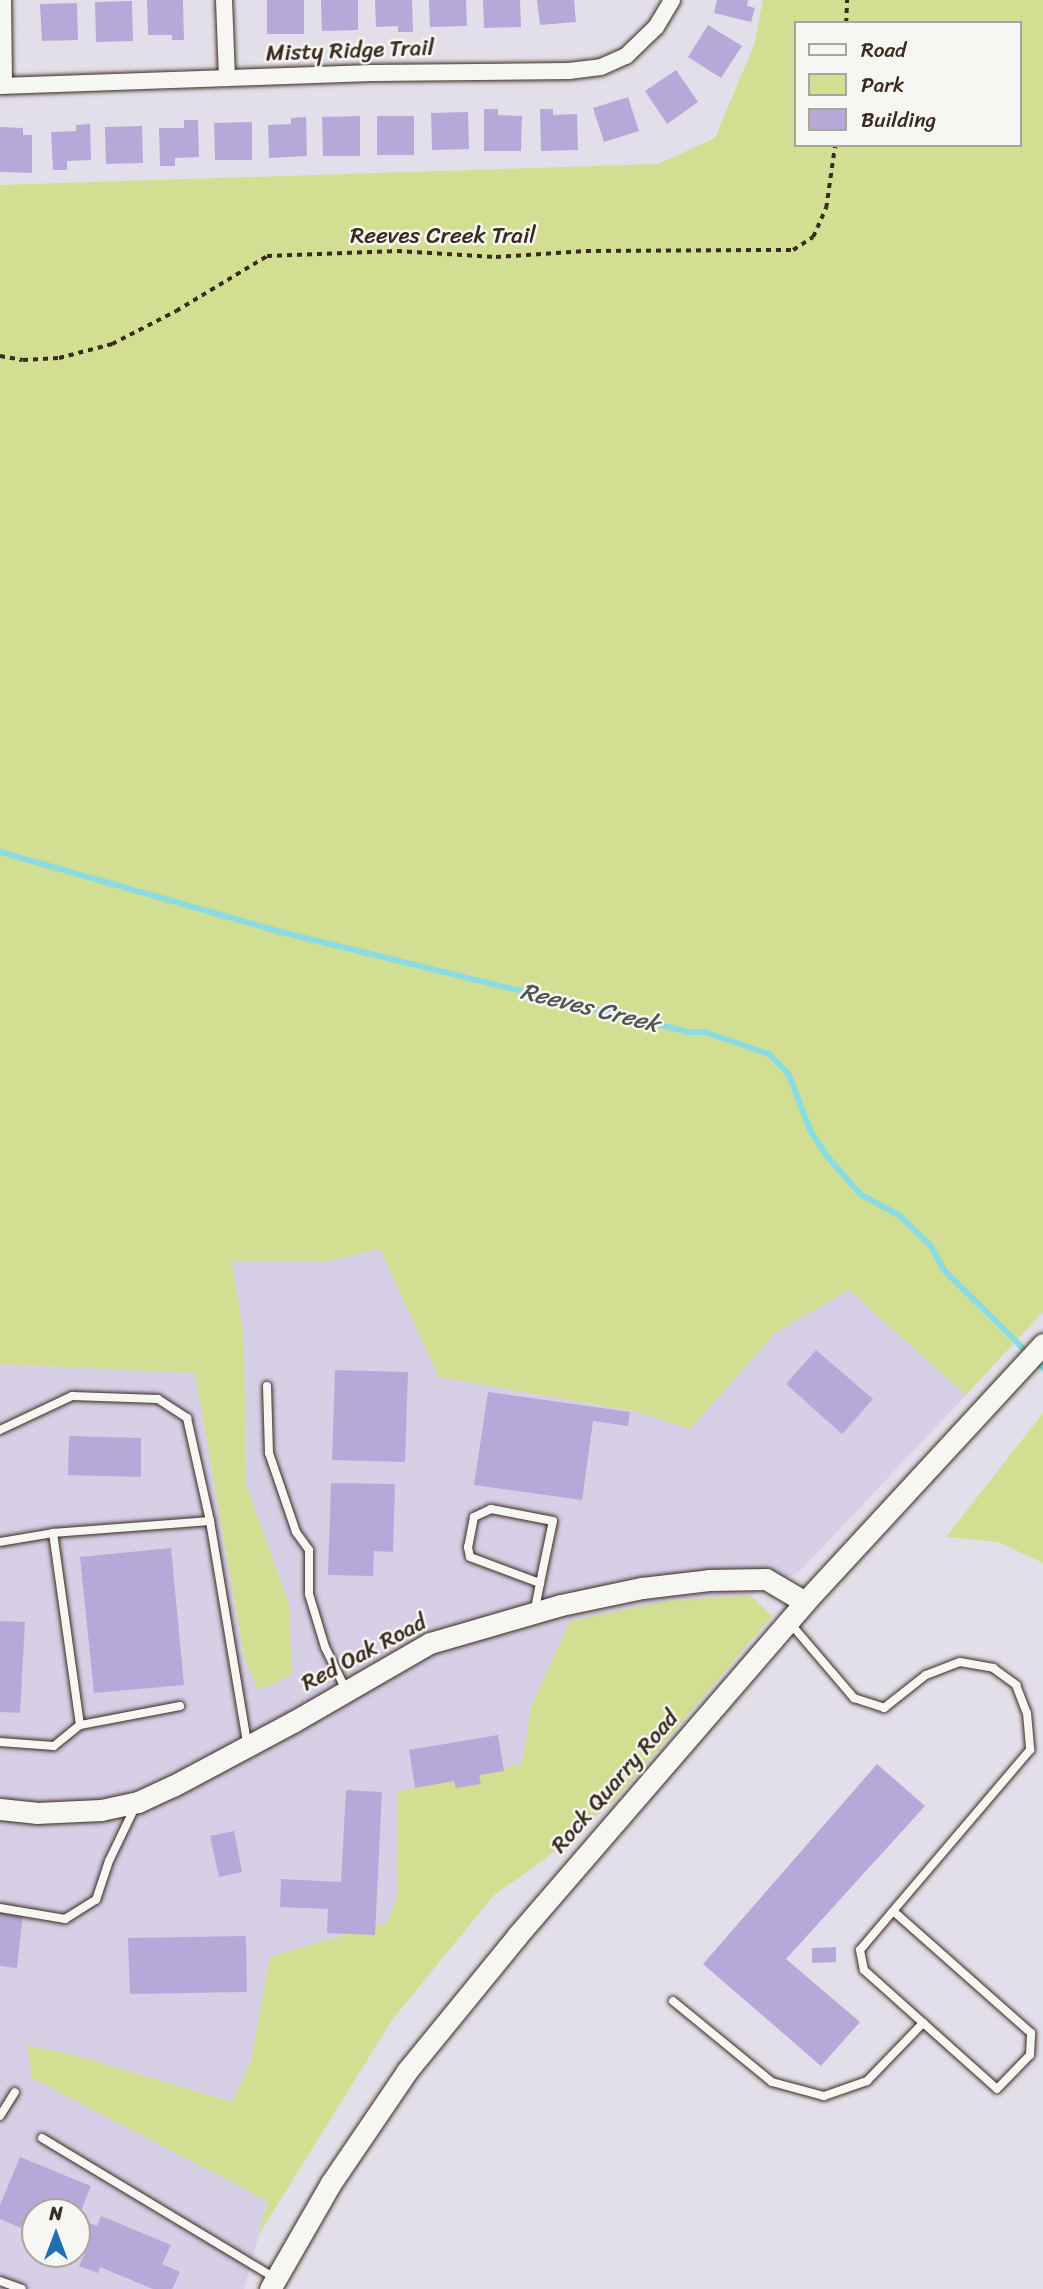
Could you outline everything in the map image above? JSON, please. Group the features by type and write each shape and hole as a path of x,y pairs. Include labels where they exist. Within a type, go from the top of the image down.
{"street":[{"path":"2,85 3,0"},
{"path":"224,0 227,78"},
{"name":"Misty Ridge Trail","path":"2,85 451,71 569,71 601,67 626,55 656,27 672,0"},
{"name":"Rock Quarry Road","path":"273,2284 331,2183 407,2071 517,1936 788,1621 1043,1344"},
{"name":"Red Oak Road","path":"0,1810 36,1813 101,1810 138,1802 248,1746 430,1643 535,1612 642,1588 709,1580 766,1579 805,1602"}],"lane":[{"path":"267,1386 269,1453 296,1532 309,1550 309,1594 325,1647 346,1690"},
{"path":"0,1430 72,1396 158,1399 187,1418 210,1521 248,1746"},
{"path":"535,1612 552,1521 491,1509 474,1517 468,1547 470,1557 540,1583"},
{"path":"0,1542 53,1533 210,1521"},
{"path":"53,1533 80,1725"},
{"path":"788,1621 854,1698 884,1708 926,1675 960,1662 993,1668 1016,1685 1027,1713 1030,1750 893,1911 860,1950 864,1970 997,2089 1030,2054 1031,2033 893,1911"},
{"path":"0,1742 54,1746 80,1725 180,1706"},
{"path":"0,1908 65,1919 96,1900 109,1861 138,1802"},
{"path":"673,2001 772,2082 824,2096 867,2081 923,2023"},
{"path":"0,2116 15,2092"},
{"path":"42,2138 273,2284"},
{"path":"0,2281 22,2289"}],"path":[{"path":"846,21 847,0"},
{"name":"Reeves Creek Trail","path":"0,356 23,360 59,358 112,344 267,256 397,251 496,257 586,251 793,250 813,237 826,208 835,147"}],"shaded area":[{"path":"380,1249 439,1377 638,1412 690,1429 776,1332 849,1290 966,1395 800,1571 750,1595 666,1601 531,1707 522,1764 398,1792 397,1897 388,1922 270,1957 251,2061 232,2102 78,2056 27,2045 32,2078 268,2201 244,2289 0,2289 0,1364 195,1373 245,1661 289,1605 246,1484 244,1337 232,1262 323,1262"}],"green space":[{"path":"763,0 1043,0 1043,1312 966,1395 849,1290 776,1332 690,1429 638,1412 439,1377 380,1249 323,1262 232,1262 244,1337 246,1484 289,1605 292,1675 258,1690 245,1661 195,1373 0,1364 0,185 658,164 715,138 754,45"},
{"path":"1043,1413 1043,1563 998,1542 946,1537"},
{"path":"750,1595 772,1616 615,1800 544,1860 494,1895 392,2020 258,2236 268,2201 32,2078 27,2045 78,2056 232,2102 251,2061 270,1957 388,1922 397,1897 398,1792 522,1764 531,1707 570,1621 666,1601"}],"building":[{"path":"147,0 183,0 184,40 172,40 172,35 148,35"},
{"path":"267,0 304,0 304,34 267,34"},
{"path":"321,0 358,0 358,30 322,31"},
{"path":"375,0 412,0 413,32 398,32 398,26 376,27"},
{"path":"429,0 466,0 467,26 430,27"},
{"path":"483,0 520,0 521,27 484,28"},
{"path":"537,0 574,0 576,22 540,25"},
{"path":"717,0 748,0 747,6 755,8 751,22 714,13"},
{"path":"132,1 133,41 96,42 95,2"},
{"path":"77,3 78,40 42,41 40,4"},
{"path":"708,25 742,46 721,78 688,57"},
{"path":"676,70 698,102 667,124 645,91"},
{"path":"628,97 639,131 604,142 593,108"},
{"path":"484,109 498,109 498,115 522,116 521,151 484,151"},
{"path":"540,109 553,109 553,115 577,114 578,150 541,151"},
{"path":"468,112 469,149 432,150 431,113"},
{"path":"360,116 360,156 323,156 322,117"},
{"path":"377,116 414,116 414,155 377,155"},
{"path":"306,117 307,156 269,158 268,125 291,124 291,118"},
{"path":"184,120 198,120 199,157 175,158 175,166 160,166 159,128 184,128"},
{"path":"252,122 252,160 215,160 214,123"},
{"path":"90,124 91,160 67,161 67,170 53,170 51,132 76,131 76,125"},
{"path":"142,126 143,163 106,164 105,127"},
{"path":"0,127 23,128 23,135 32,135 32,173 0,172"},
{"path":"816,1350 873,1399 842,1434 786,1384"},
{"path":"335,1370 408,1372 405,1462 332,1460"},
{"path":"488,1392 630,1412 628,1426 593,1421 582,1500 474,1485"},
{"path":"69,1436 141,1438 141,1477 68,1475"},
{"path":"331,1483 395,1484 393,1552 374,1551 373,1576 328,1575"},
{"path":"171,1548 184,1685 94,1693 80,1557"},
{"path":"0,1621 25,1622 20,1713 0,1712"},
{"path":"498,1735 504,1771 479,1775 481,1784 456,1788 454,1781 415,1788 409,1750"},
{"path":"877,1764 925,1806 786,1959 860,2022 821,2066 703,1964"},
{"path":"346,1790 382,1792 375,1935 327,1933 328,1909 280,1907 281,1879 341,1882"},
{"path":"234,1831 242,1872 219,1877 210,1836"},
{"path":"0,1911 23,1914 17,1968 0,1966"},
{"path":"246,1936 247,1992 130,1994 128,1938"},
{"path":"836,1947 836,1962 812,1963 812,1948"},
{"path":"20,2157 91,2186 86,2198 21,2198 21,2228 0,2219 0,2205"},
{"path":"101,2216 171,2245 162,2264 180,2272 172,2289 153,2289 100,2267 98,2273 84,2268 91,2268 91,2223 97,2226"}],"waterway":[{"name":"Reeves Creek","path":"0,852 281,932 688,1032 705,1032 769,1054 789,1075 810,1130 826,1155 860,1194 900,1216 931,1246 943,1269 1043,1368"}]}
